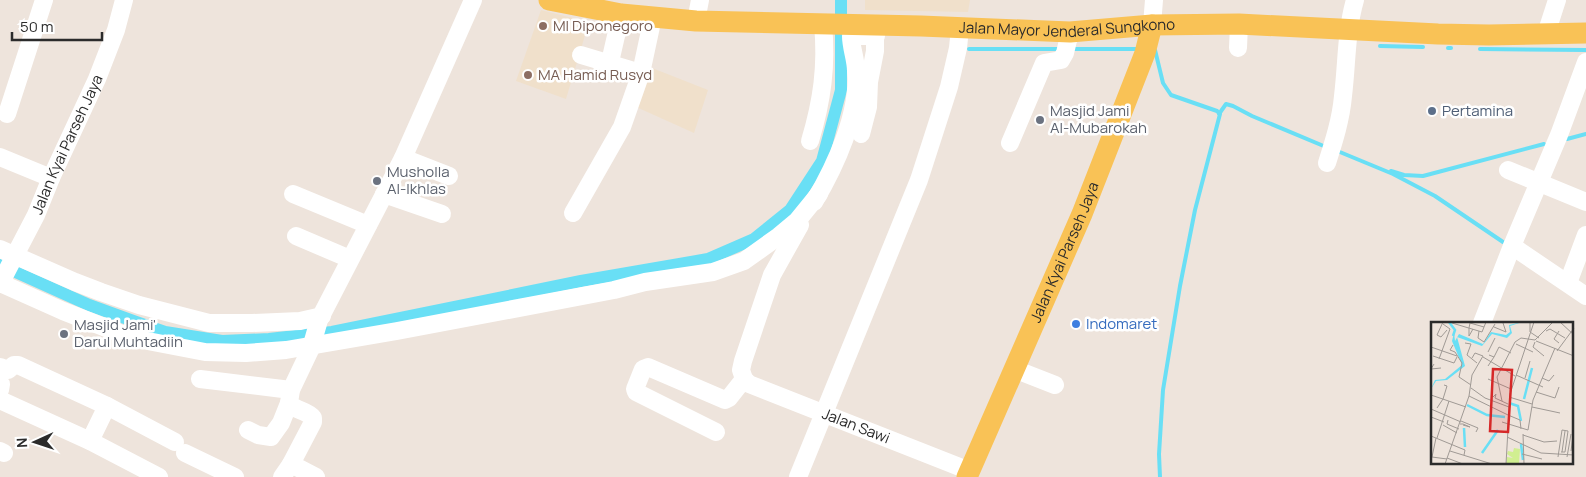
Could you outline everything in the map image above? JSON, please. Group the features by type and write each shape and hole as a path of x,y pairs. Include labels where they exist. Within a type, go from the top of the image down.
{"main road":[{"name":"Jalan Mayor Jenderal Sungkono","path":"548,0 621,14 696,21 825,24 852,38 959,37 1067,42 1152,24 1239,38 1347,40 1447,34 1586,33"},
{"name":"Jalan Kyai Parseh Jaya","path":"968,474 1082,214 1145,53 1152,24"}],"street":[{"path":"7,114 44,0"},
{"name":"Jalan Kyai Parseh Jaya","path":"1,283 9,255 36,215 51,178 98,79 116,30 124,0"},
{"path":"248,430 258,435 271,437 281,423 312,344 320,318 404,158 473,0"},
{"path":"696,21 700,0"},
{"path":"1152,24 1154,0"},
{"path":"1330,153 1342,104 1347,40 1355,0"},
{"path":"1546,34 1557,0"},
{"path":"610,62 621,14"},
{"path":"573,213 622,127 642,74 653,17"},
{"path":"810,141 824,79 825,24"},
{"path":"798,477 919,180 942,110 959,37"},
{"path":"716,432 636,392 636,389 643,369 648,367 722,399 729,398 744,379 741,370 743,361 772,275 830,173 851,116 856,71 852,38"},
{"path":"861,134 868,107 869,82 876,38"},
{"path":"1010,142 1044,63 1061,60 1067,42"},
{"path":"581,55 610,62 642,74"},
{"path":"1482,322 1538,182 1559,135 1586,62"},
{"path":"0,157 51,178"},
{"path":"404,158 449,176"},
{"path":"1508,170 1586,202"},
{"path":"293,194 368,225"},
{"path":"384,194 442,214"},
{"path":"1,283 132,338 205,352 246,353 286,350 605,292 645,282 713,272 744,261 779,236 797,221 819,194"},
{"path":"1568,283 1586,235"},
{"path":"296,236 350,259"},
{"path":"1512,246 1586,296"},
{"path":"9,255 139,305 209,323 252,324 320,318"},
{"path":"151,475 90,441 2,382 14,364 107,406 180,448 236,477"},
{"path":"1014,369 1056,385"},
{"path":"200,379 290,396"},
{"name":"Jalan Sawi","path":"744,379 749,384 968,474"},
{"path":"290,396 292,407 314,418 286,471 316,477"},
{"path":"90,441 107,406"}],"shaded area":[{"path":"865,0 970,0 968,12 865,10"},
{"path":"541,10 589,22 566,99 516,81"},
{"path":"647,66 708,90 694,133 634,106"}],"waterway":[{"path":"0,265 89,305 165,332 222,341 269,339 332,332 581,281 708,259 754,239 790,210 822,161 841,90 841,0"},
{"path":"1380,46 1423,47"},
{"path":"969,49 1062,49"},
{"path":"1072,49 1140,49"},
{"path":"1480,49 1586,50"},
{"path":"1155,50 1163,83 1171,95 1217,111 1220,114 1195,210 1180,286 1163,390 1159,454 1160,477"},
{"path":"1219,114 1226,104 1233,106 1326,147"},
{"path":"1567,139 1586,134"},
{"path":"1391,171 1404,175 1423,176 1544,144"},
{"path":"1335,150 1393,174 1435,196 1503,242"}],"place":[{"name":"MI Diponegoro","path":"543,26"},
{"name":"MA Hamid Rusyd","path":"528,75"},
{"name":"Pertamina","path":"1432,111"},
{"name":"Masjid Jami Al-Mubarokah","path":"1040,120"},
{"name":"Musholla Al-Ikhlas","path":"377,181"},
{"name":"Indomaret","path":"1076,324"},
{"name":"Masjid Jami' Darul Muhtadiin","path":"64,334"}]}
